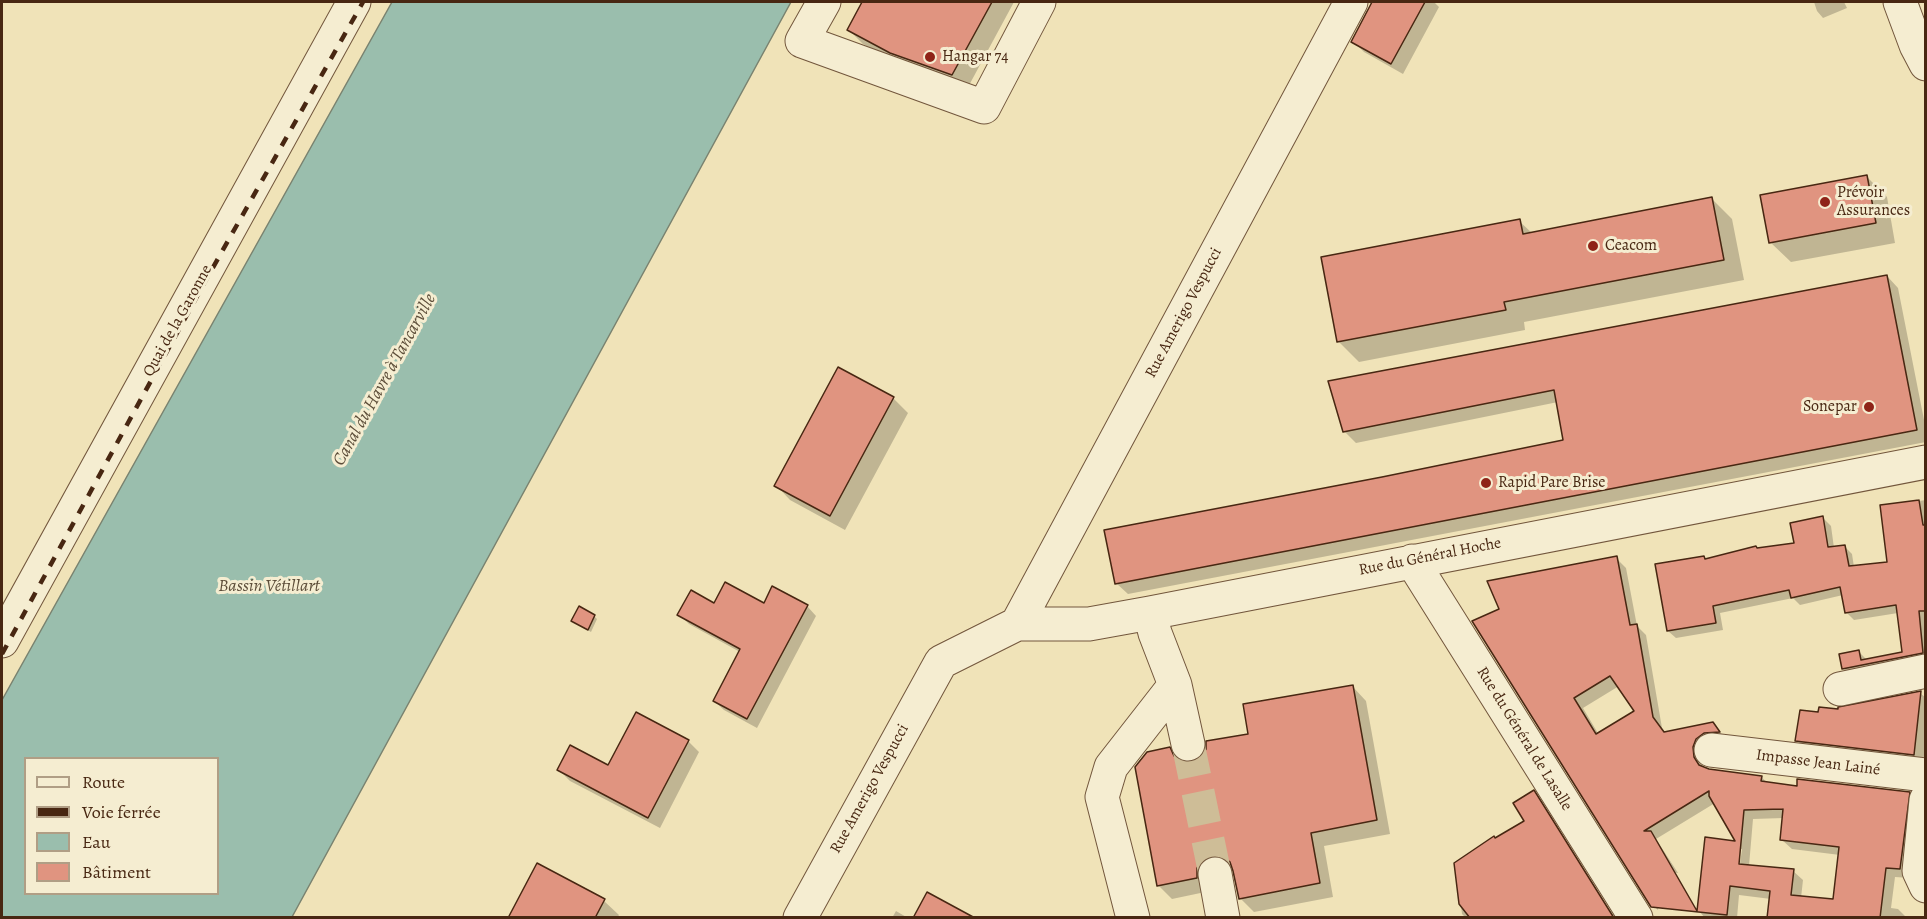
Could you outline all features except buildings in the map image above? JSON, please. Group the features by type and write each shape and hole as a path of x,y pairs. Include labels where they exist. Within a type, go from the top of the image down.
{"street":[{"name":"Quai de la Garonne","path":"2,642 354,2"},
{"path":"824,2 802,41 984,107 1039,2"},
{"name":"Rue Amerigo Vespucci","path":"1017,624 1351,2"},
{"path":"1900,2 1916,45 1926,64"},
{"name":"Rue du Général Hoche","path":"941,662 1017,624 1089,624 1926,462"},
{"name":"Rue du Général de Lasalle","path":"1412,561 1636,918"},
{"path":"1150,613 1155,633 1175,685 1188,744"},
{"name":"Rue Amerigo Vespucci","path":"800,918 941,662"},
{"path":"1840,689 1926,671"},
{"path":"1133,918 1102,797 1111,767 1175,685"},
{"name":"Impasse Jean Lainé","path":"1711,750 1926,775"},
{"path":"1926,800 1919,871 1926,886"},
{"path":"1215,874 1223,918"}],"water":[{"name":"Bassin Vétillart","path":"392,2 791,2 292,917 2,917 2,700"}],"tunnel":[{"path":"1188,744 1215,874"}],"railway":[{"path":"2,654 207,278 363,2"}],"place":[{"name":"Hangar 74","path":"930,57"},
{"name":"Prévoir Assurances","path":"1825,202"},
{"name":"Ceacom","path":"1593,246"},
{"name":"Sonepar","path":"1869,407"},
{"name":"Rapid Pare Brise","path":"1486,483"}],"water label":[{"name":"Canal du Havre à Tancarville","path":"385,380"}]}
